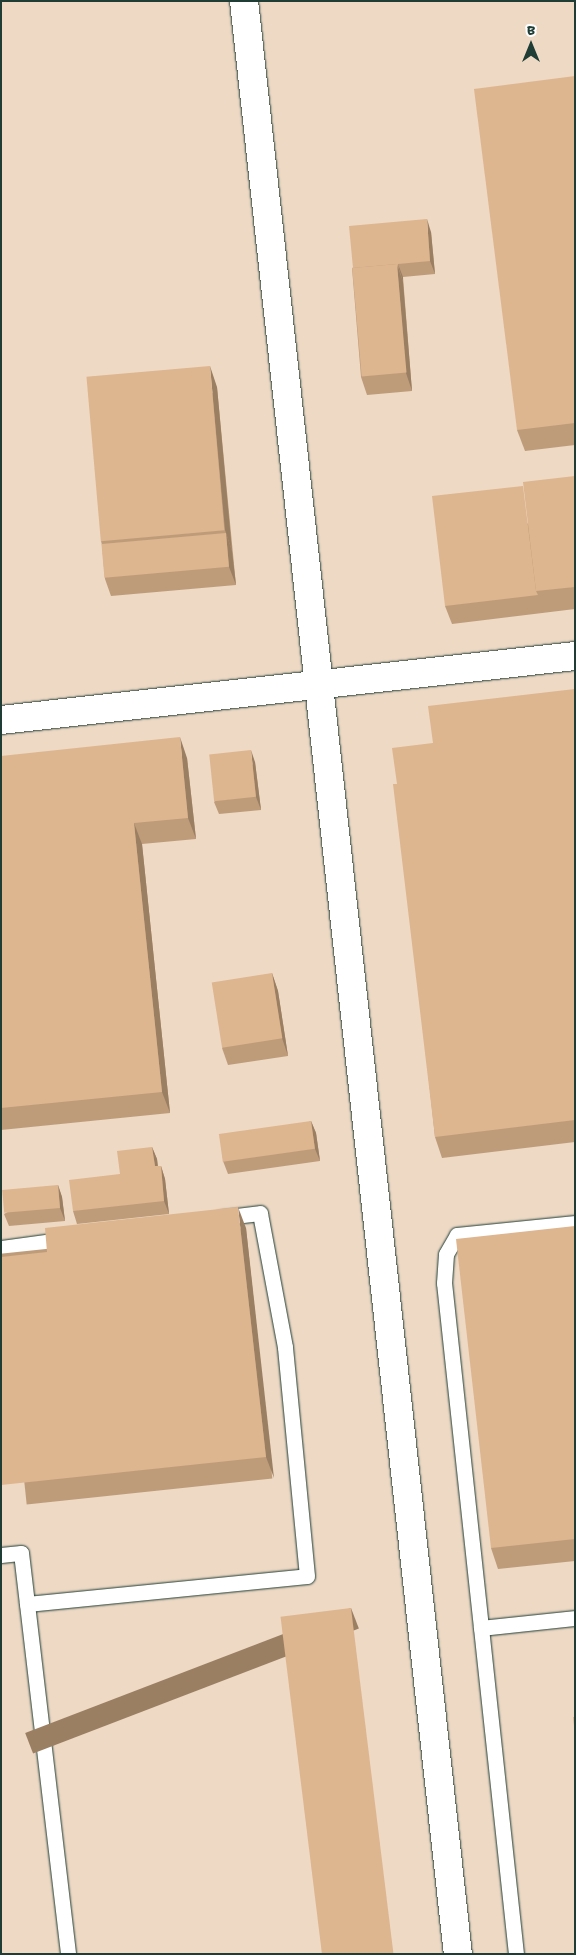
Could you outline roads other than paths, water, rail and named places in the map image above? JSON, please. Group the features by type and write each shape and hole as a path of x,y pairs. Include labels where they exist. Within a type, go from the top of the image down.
{"street":[{"path":"244,1 317,683 458,1954"},
{"path":"1,720 317,683 575,656"}],"lane":[{"path":"27,1604 307,1576 285,1347 260,1213 202,1221"},
{"path":"516,1954 444,1283 446,1254 457,1235 575,1223"},
{"path":"1,1248 87,1236"},
{"path":"1,1555 21,1553 68,1954"},
{"path":"481,1628 575,1618"}]}
